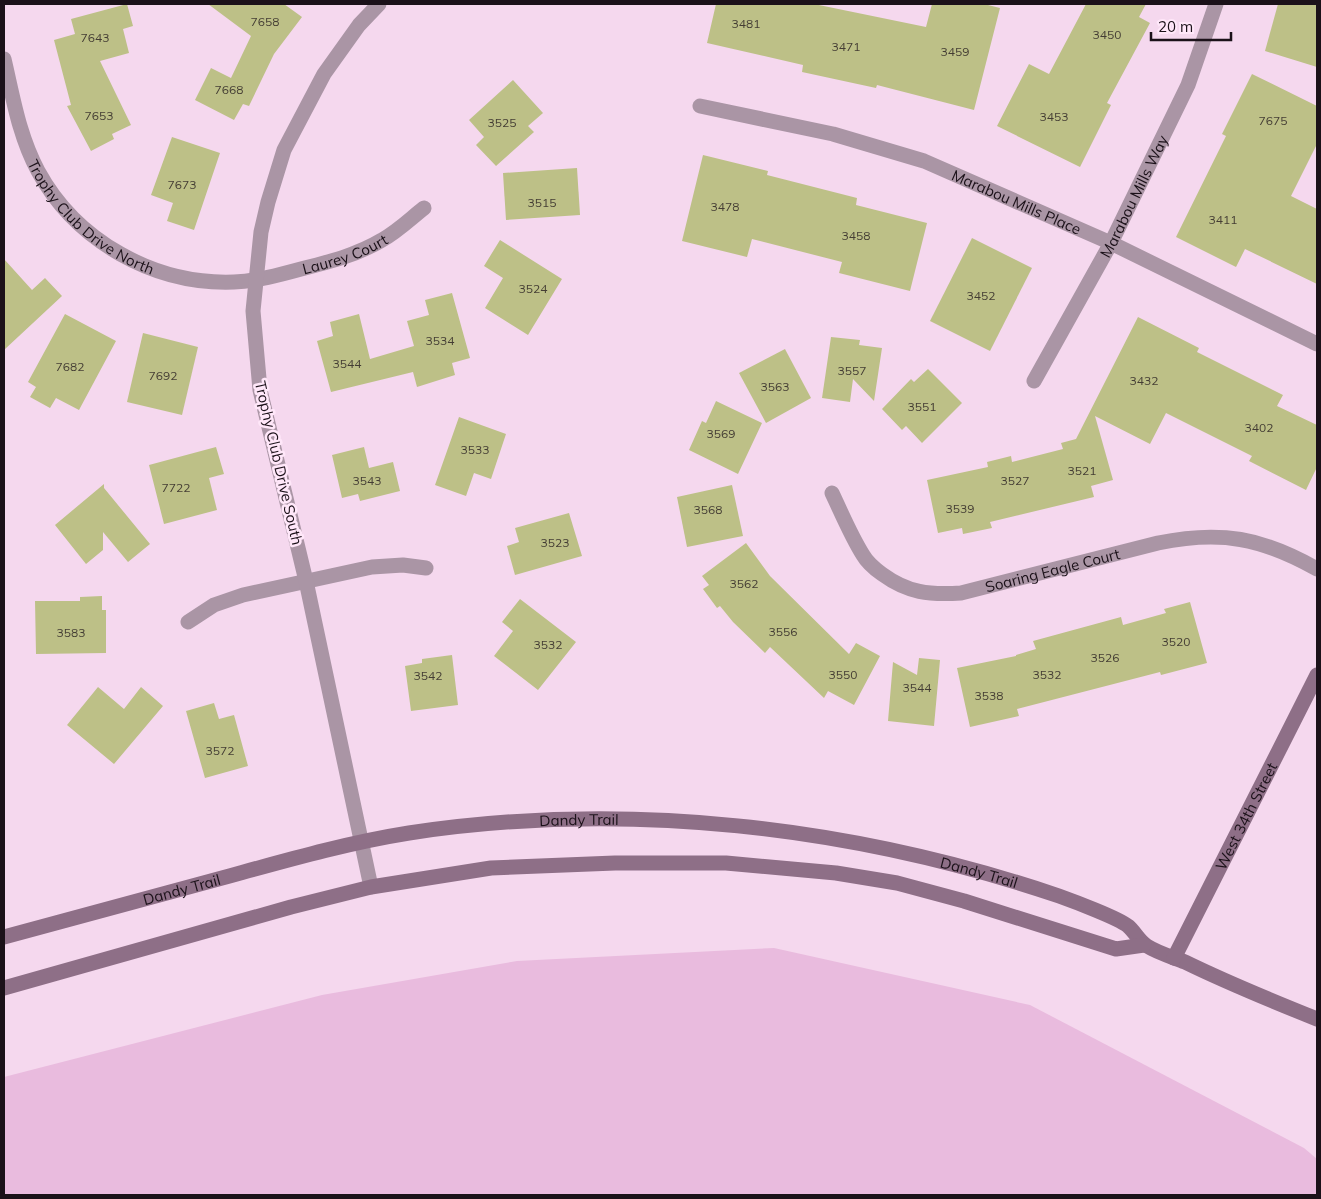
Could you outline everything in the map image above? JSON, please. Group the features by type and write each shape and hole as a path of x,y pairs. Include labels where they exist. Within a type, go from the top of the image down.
{"main road":[{"name":"West 34th Street","path":"1174,958 1317,675"},
{"name":"Dandy Trail","path":"4,937 254,869 362,842 410,833 546,820 682,821 791,832 870,845 1007,879 1064,897 1126,924 1144,945 1237,987 1317,1019"},
{"path":"4,988 291,907 371,887 490,868 615,863 726,863 836,873 897,883 964,901 1116,950 1144,945"}],"street":[{"name":"Trophy Club Drive South","path":"371,887 306,581 260,390 253,311 261,232 284,150 324,74 359,25 379,4"},
{"name":"Marabou Mills Way","path":"1034,381 1111,244 1188,85 1216,4"},
{"name":"Trophy Club Drive North","path":"4,59 20,132 38,171 54,197 88,232 118,253 168,275 192,280 217,282 256,280"},
{"name":"Marabou Mills Place","path":"700,106 833,134 924,161 1111,244 1317,344"},
{"name":"Laurey Court","path":"256,280 336,261 358,252 397,231 424,208"},
{"name":"Soaring Eagle Court","path":"832,493 869,563 891,581 904,588 922,593 961,593 1158,543 1182,538 1208,536 1233,538 1270,546 1293,555 1317,569"},
{"path":"188,622 204,611 232,598 306,581 384,565 426,568"}],"shaded area":[{"path":"774,948 1030,1005 1304,1148 1317,1159 1317,1195 4,1195 4,1077 322,995 517,961"}],"building":[{"path":"127,4 133,26 123,29 129,53 100,61 131,125 112,134 114,139 91,151 67,106 71,105 54,40 75,34 71,19"},
{"path":"208,4 284,4 302,17 274,54 249,106 243,104 234,120 195,100 211,68 231,78 251,36"},
{"path":"716,4 814,4 926,27 932,4 984,4 1000,8 974,110 877,85 876,88 802,72 803,65 707,43"},
{"path":"1086,4 1146,4 1139,17 1150,23 1107,103 1111,105 1080,167 997,126 1029,64 1049,74"},
{"path":"1278,4 1317,4 1317,67 1265,51"},
{"path":"1252,74 1317,106 1317,144 1291,196 1317,209 1317,284 1245,249 1236,267 1176,237 1226,136 1222,134"},
{"path":"513,80 543,113 528,126 534,132 496,166 476,145 484,137 469,120"},
{"path":"172,137 220,153 194,230 167,221 173,203 151,195"},
{"path":"703,155 768,171 767,175 857,198 856,205 927,223 910,291 839,273 842,262 752,239 747,257 682,241"},
{"path":"577,168 580,215 506,220 503,173"},
{"path":"972,238 1032,268 990,351 930,321"},
{"path":"500,240 562,279 528,335 485,308 503,278 484,266"},
{"path":"4,259 32,290 45,278 62,296 4,350"},
{"path":"452,293 470,358 452,363 455,375 417,387 413,372 331,392 317,341 333,336 330,322 359,314 370,359 414,346 407,321 429,315 425,300"},
{"path":"65,314 116,341 79,410 56,398 50,408 30,397 36,387 28,382"},
{"path":"1138,317 1199,348 1197,352 1283,395 1277,406 1317,425 1317,467 1306,490 1249,461 1252,456 1166,413 1150,444 1095,416 1113,480 1091,486 1094,497 990,522 992,528 963,534 962,528 938,533 927,480 988,467 987,462 1011,456 1012,462 1063,449 1061,443 1076,439"},
{"path":"143,333 198,347 182,415 127,402"},
{"path":"831,337 860,340 859,345 882,348 874,401 853,379 850,402 822,398"},
{"path":"785,349 811,398 766,423 739,373"},
{"path":"928,369 962,403 922,443 906,426 902,430 882,409 911,379 914,382"},
{"path":"716,401 762,423 738,474 689,450 702,421 706,423"},
{"path":"459,417 506,434 491,479 474,473 466,496 435,485"},
{"path":"216,447 224,474 209,478 217,510 164,524 149,465"},
{"path":"364,447 369,468 393,462 400,491 360,501 358,494 342,498 332,455"},
{"path":"104,484 104,488 150,544 128,562 103,532 103,550 86,564 55,525"},
{"path":"732,485 743,536 687,547 677,497"},
{"path":"569,513 582,556 515,575 507,546 519,542 515,528"},
{"path":"746,543 770,576 849,654 856,643 880,656 854,705 828,691 824,698 770,647 765,653 733,622 720,606 717,608 703,589 709,585 702,576"},
{"path":"102,596 102,610 106,610 106,653 36,654 35,601 80,601 80,597"},
{"path":"520,599 576,642 538,690 494,656 513,631 502,622"},
{"path":"1190,602 1207,663 1161,675 1160,672 1017,709 1019,716 970,727 957,668 1016,656 1036,649 1033,641 1121,617 1123,625 1166,613 1164,609"},
{"path":"452,655 458,705 411,711 405,666 422,663 422,659"},
{"path":"919,658 940,660 934,726 888,721 893,662 917,675"},
{"path":"98,687 124,709 141,687 163,706 114,764 67,725"},
{"path":"214,703 219,719 234,715 248,766 205,778 186,711"}]}
